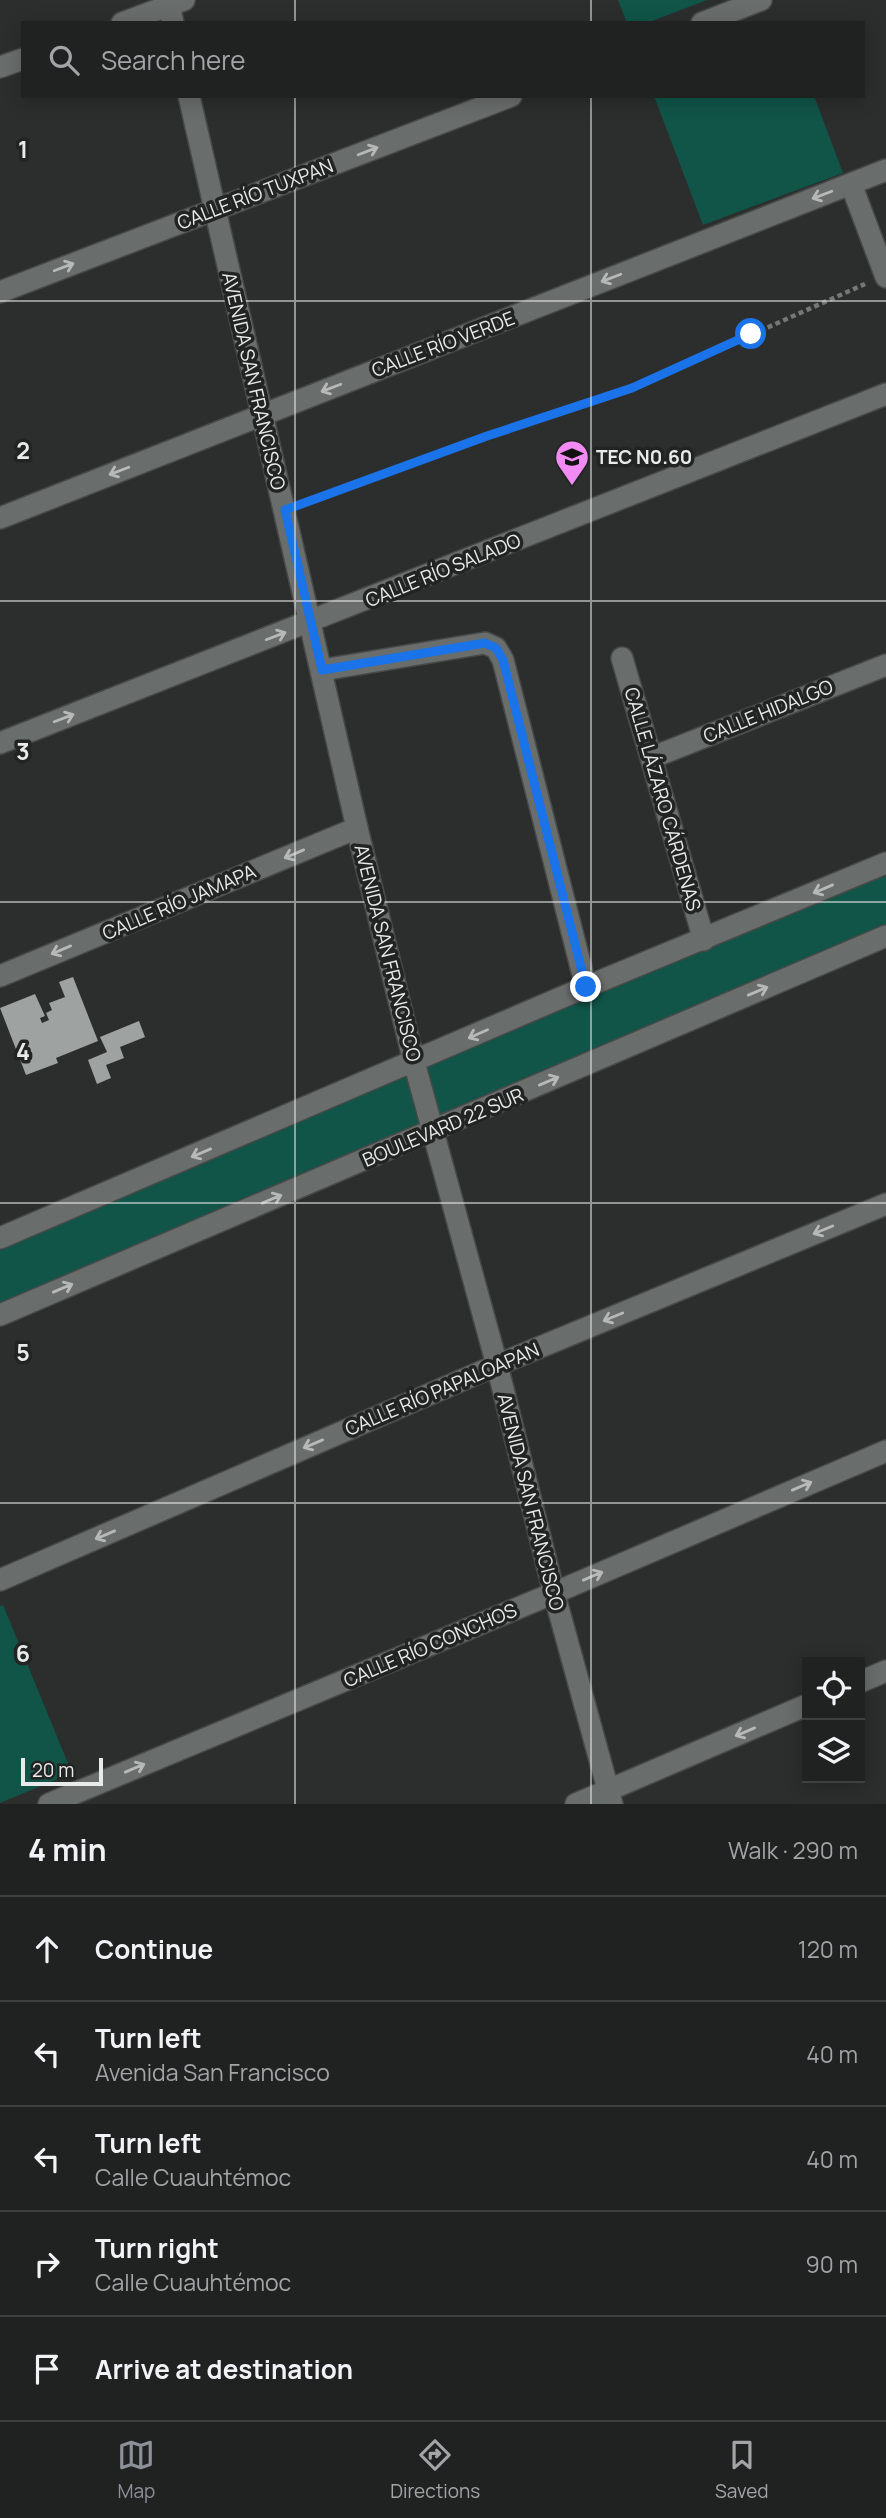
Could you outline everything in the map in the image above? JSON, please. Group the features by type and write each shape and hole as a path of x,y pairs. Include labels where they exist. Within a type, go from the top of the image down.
{"street":[{"path":"707,21 761,0"},
{"path":"128,21 174,7"},
{"path":"0,67 21,60"},
{"name":"AVENIDA SAN FRANCISCO","path":"189,98 357,828 414,1062 610,1797"},
{"name":"CALLE RÍO TUXPAN","path":"0,292 506,98"},
{"name":"CALLE RÍO VERDE","path":"0,518 886,170"},
{"path":"851,184 886,276"},
{"name":"CALLE RÍO SALADO","path":"0,743 886,394"},
{"path":"322,670 485,643 496,648 503,660 586,987"},
{"name":"CALLE LÁZARO CÁRDENAS","path":"622,658 704,940"},
{"name":"CALLE HIDALGO","path":"651,758 886,665"},
{"name":"CALLE RÍO JAMAPA","path":"0,976 357,828"},
{"path":"0,1238 586,987 886,863"},
{"name":"BOULEVARD 22 SUR","path":"0,1315 886,936"},
{"name":"CALLE RÍO PAPALOAPAN","path":"0,1580 496,1365 886,1204"},
{"name":"CALLE RÍO CONCHOS","path":"49,1804 886,1451"},
{"path":"865,1680 886,1671"},
{"path":"576,1804 610,1797 802,1707"}],"path":[{"path":"285,510 487,436 632,388 886,276"}],"green space":[{"path":"618,0 707,0 652,21 626,21"},
{"path":"655,98 815,98 843,173 703,225"},
{"path":"886,863 886,936 0,1315 0,1238"},
{"path":"3,1605 72,1773 0,1803 0,1606"}],"building":[{"path":"73,977 98,1041 56,1058 58,1063 26,1075 0,1008 35,994 45,1016 40,1018 42,1023 49,1020 46,1013 52,1010 49,1003 65,997 59,982"},
{"path":"139,1021 145,1037 120,1047 124,1058 106,1065 111,1078 97,1084 88,1060 107,1052 100,1037"}],"place":[{"name":"TEC N0.60","path":"572,487"}],"route":[{"path":"586,987 503,660 496,648 485,643 322,670 285,510 487,436 632,388 751,334"}]}
